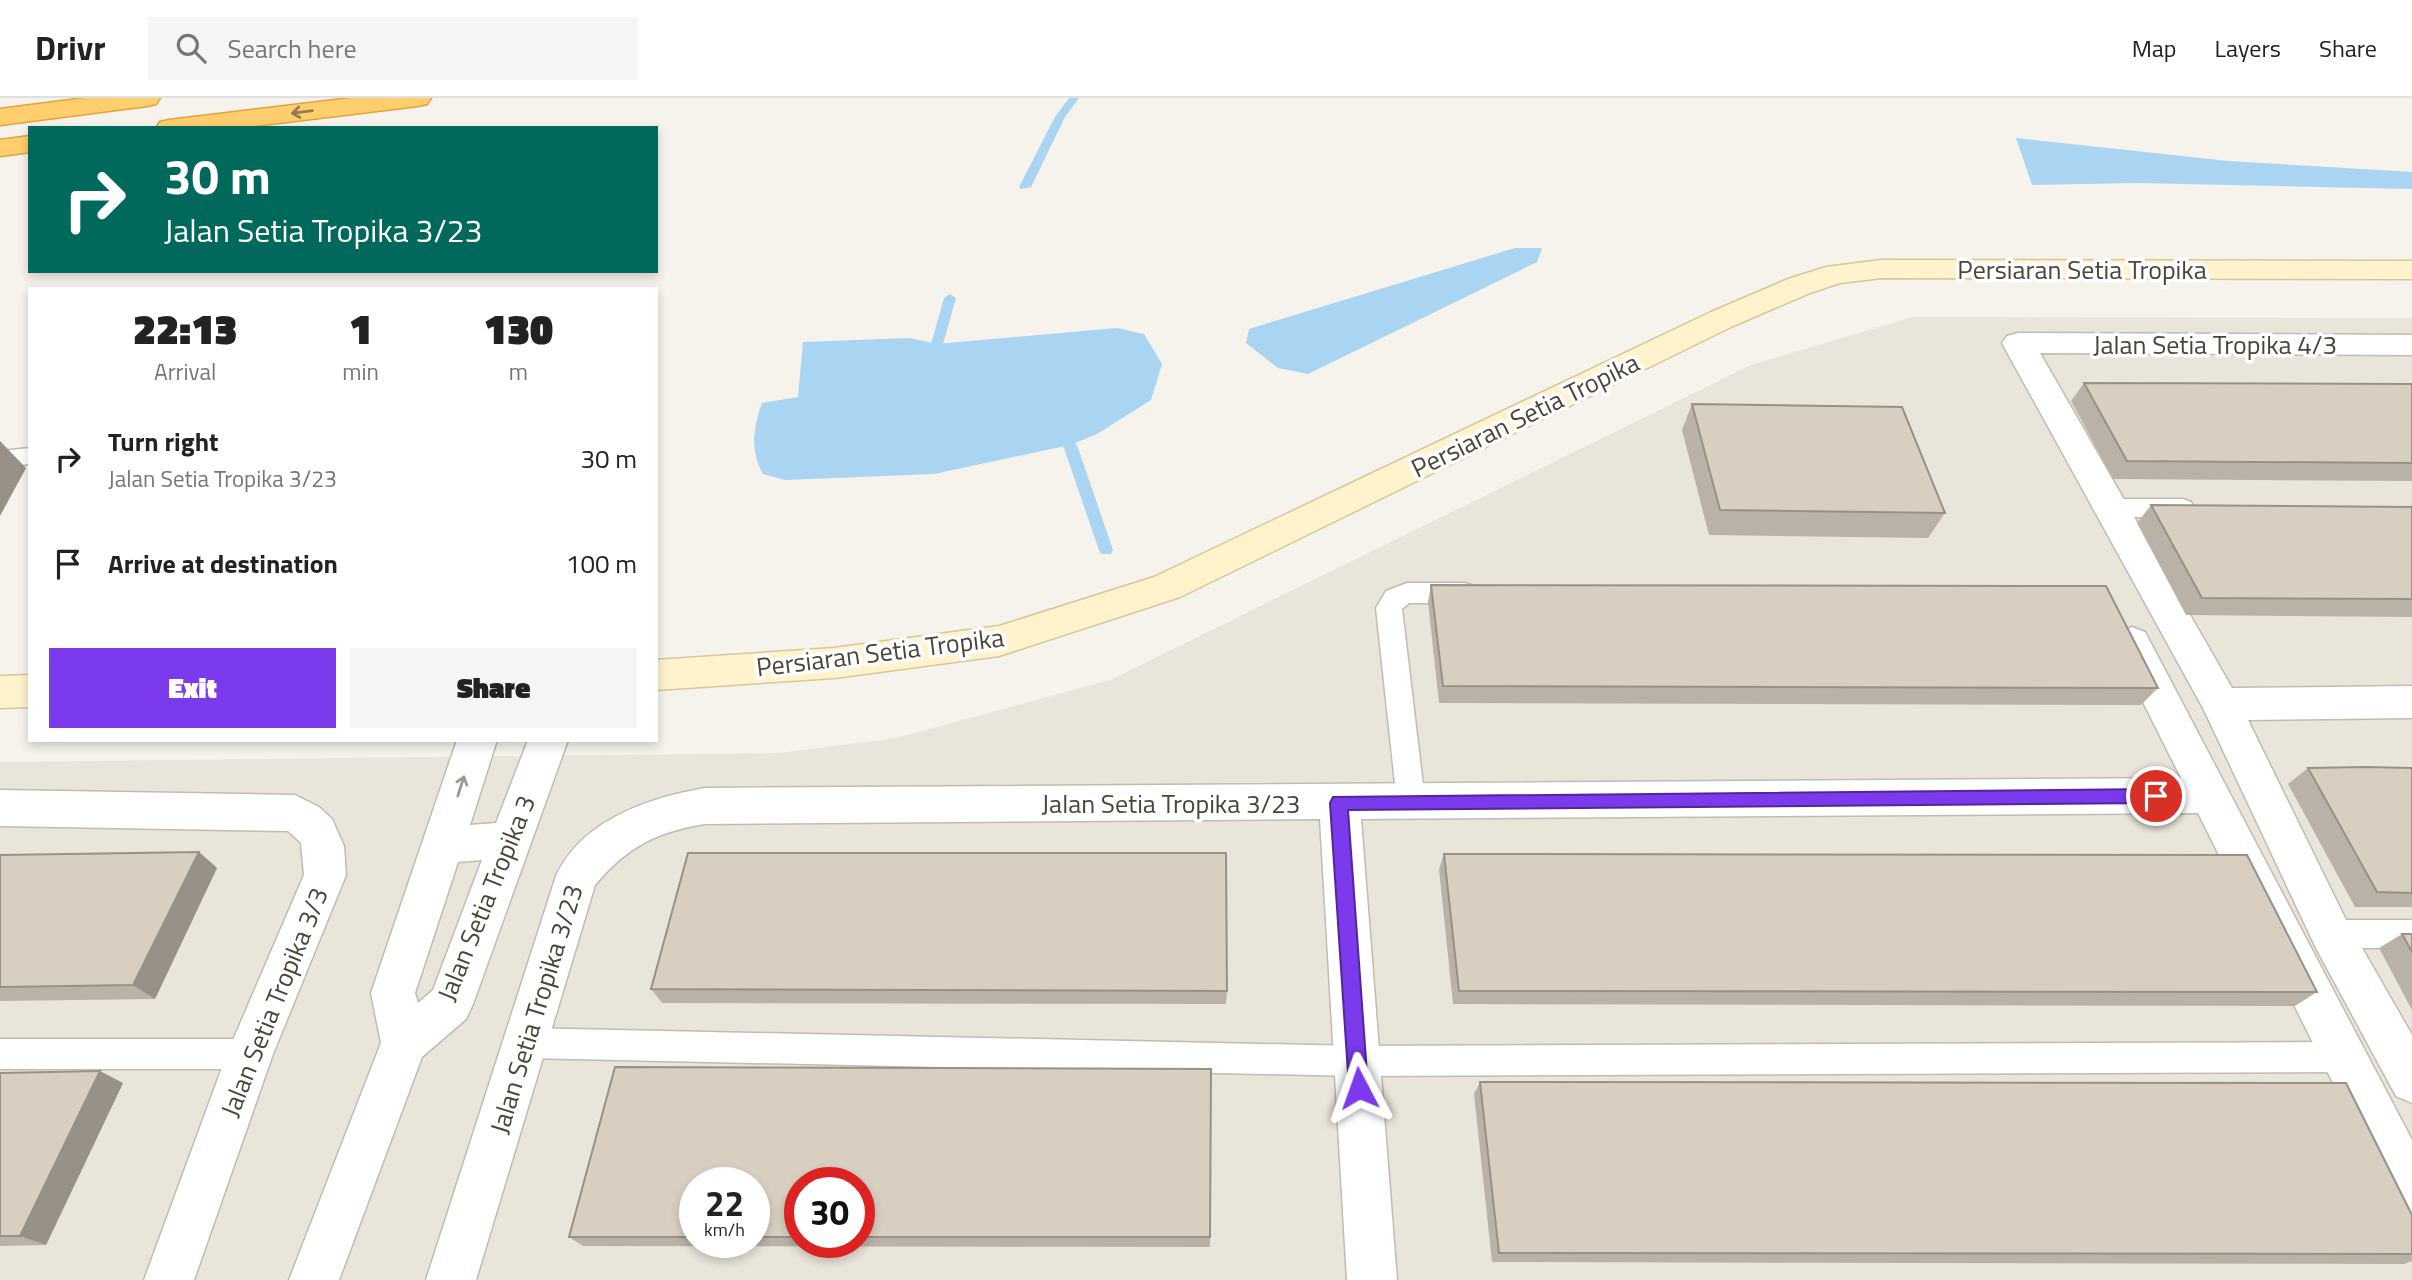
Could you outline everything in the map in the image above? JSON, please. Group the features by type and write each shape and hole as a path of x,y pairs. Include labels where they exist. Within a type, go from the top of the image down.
{"highway":[{"path":"0,117 147,98"},
{"path":"186,126 418,98"},
{"path":"0,148 28,144"}],"street":[{"name":"Persiaran Setia Tropika","path":"658,675 834,663 999,641 1167,587 1723,319 1799,286 1837,274 1881,269 2412,270"},
{"name":"Jalan Setia Tropika 4/3","path":"2111,508 2018,343 2412,345"},
{"path":"2111,508 2221,704 2332,934 2412,1080"},
{"path":"2118,614 2412,1189"},
{"path":"0,692 28,691"},
{"path":"2221,704 2412,702"},
{"name":"Jalan Setia Tropika 3","path":"404,1043 393,993 476,742"},
{"name":"Jalan Setia Tropika 3","path":"314,1280 404,1043 450,1004 547,742"},
{"name":"Jalan Setia Tropika 3/23","path":"451,1280 577,876 592,856 616,836 648,819 677,810 705,806 2211,795"},
{"path":"1339,803 1372,1280"},
{"name":"Jalan Setia Tropika 3/3","path":"0,808 295,813 311,822 325,843 325,875 250,1054 169,1280"},
{"path":"442,844 510,841"}],"lane":[{"path":"0,459 28,456"},
{"path":"2111,508 2207,508"},
{"path":"1411,802 1389,608 1395,598 1407,593 1491,593"},
{"path":"2332,934 2412,934"},
{"path":"526,1044 1357,1061 2344,1057"},
{"path":"0,1054 250,1054"}],"shaded area":[{"path":"1913,317 2412,318 2412,1280 0,1280 0,762 780,753 896,738 1110,680 1751,365"}],"water":[{"path":"2016,138 2228,161 2412,172 2412,189 2136,183 2032,185"},
{"path":"1515,248 1542,248 1537,262 1308,374 1278,368 1246,343 1249,329"},
{"path":"1117,328 1144,334 1162,364 1151,400 1097,434 1070,445 934,474 785,480 763,474 756,457 754,439 762,403 798,397 803,342 910,338 937,344"}],"building":[{"path":"2084,383 2412,384 2412,463 2127,461"},
{"path":"1692,404 1902,407 1945,513 1720,510"},
{"path":"2151,505 2412,507 2412,599 2202,598"},
{"path":"1431,585 2106,586 2158,688 1443,686"},
{"path":"2308,768 2412,768 2412,893 2377,892"},
{"path":"199,852 133,985 0,987 0,855"},
{"path":"688,853 1226,853 1227,991 651,989"},
{"path":"1444,854 2247,855 2317,992 1459,991"},
{"path":"2402,934 2412,934 2412,952"},
{"path":"615,1067 1211,1069 1210,1237 875,1237 875,1167 784,1167 784,1237 770,1237 770,1167 679,1167 679,1237 569,1237"},
{"path":"100,1071 20,1236 0,1236 0,1073"},
{"path":"1480,1082 2346,1083 2412,1215 2412,1254 1499,1253"}],"waterway":[{"path":"1025,187 1060,117 1074,98"},
{"path":"937,344 950,298"},
{"path":"1070,445 1106,550"}],"route":[{"path":"1359,1088 1339,803 2156,796"}]}
